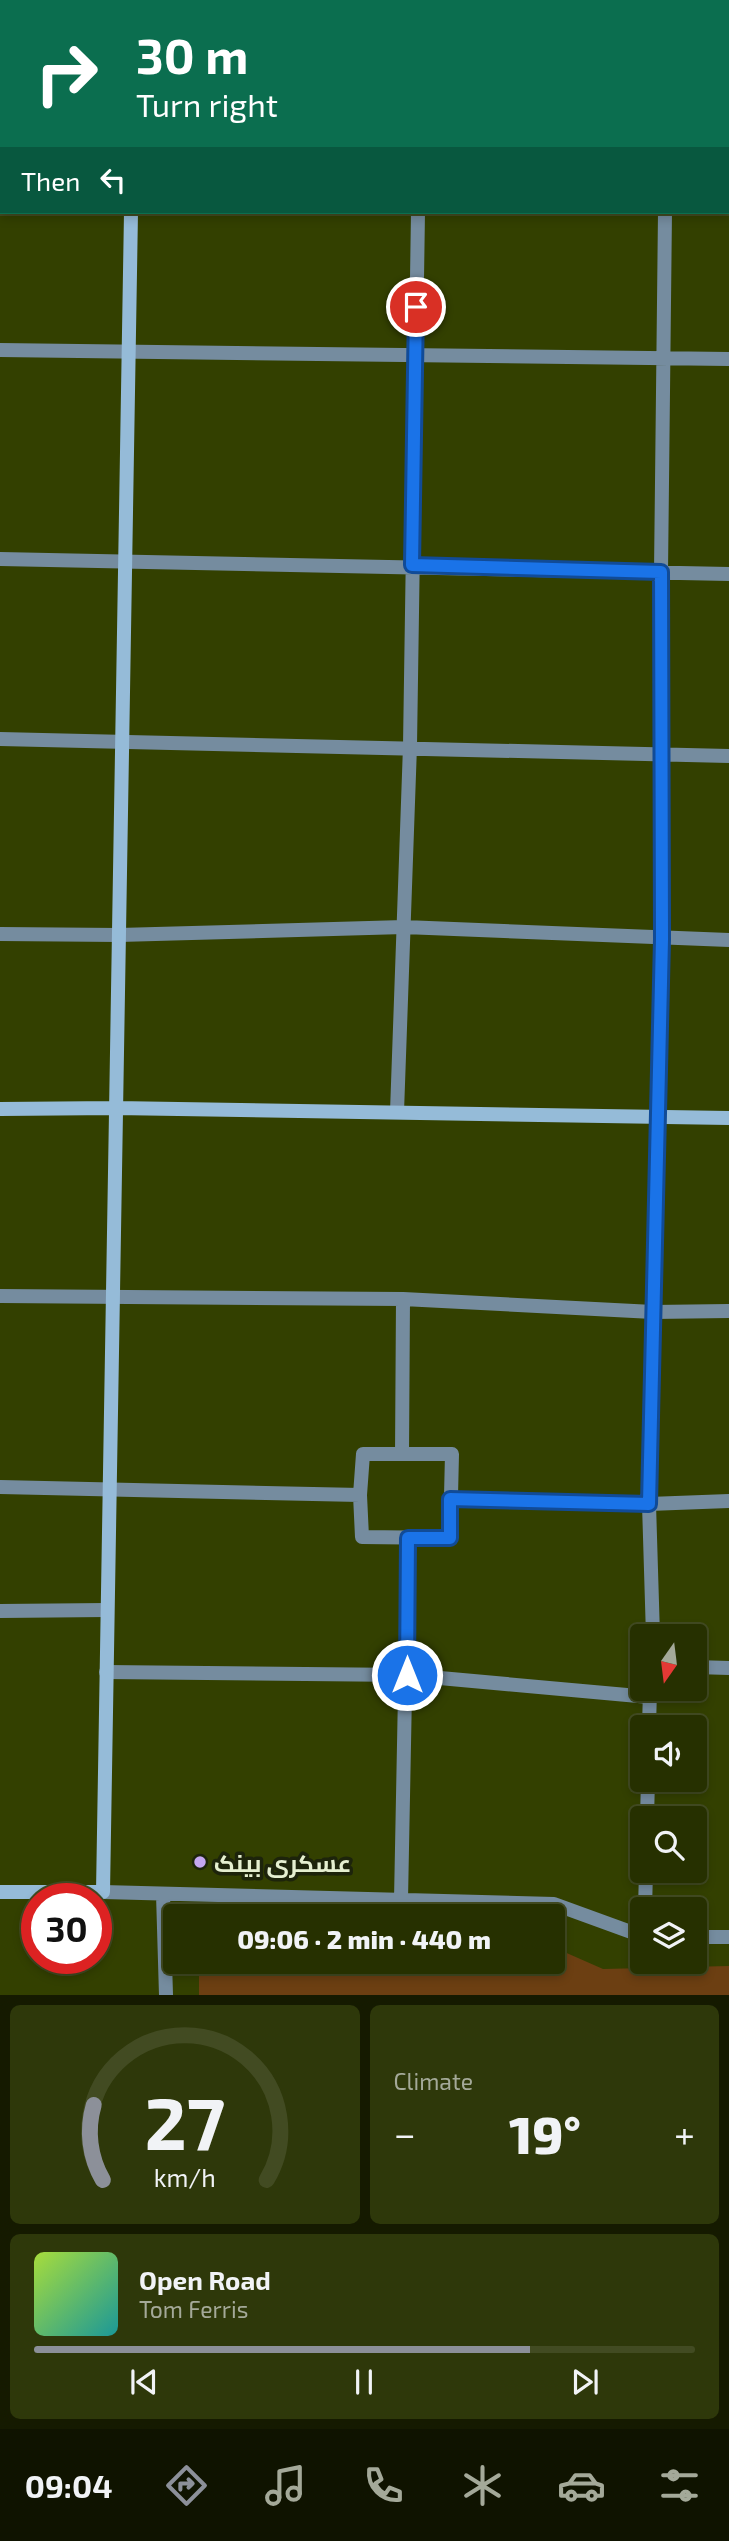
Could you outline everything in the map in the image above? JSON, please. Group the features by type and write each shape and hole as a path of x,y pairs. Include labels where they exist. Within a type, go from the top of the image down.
{"street":[{"path":"103,1883 131,214"},
{"path":"397,1112 410,746 418,214"},
{"path":"653,1624 649,1504 662,939 661,572 666,358 665,214"},
{"path":"0,350 729,359"},
{"path":"0,559 412,565 729,574"},
{"path":"0,739 410,746 729,756"},
{"path":"0,934 119,935 404,927 729,940"},
{"path":"0,1109 116,1108 729,1118"},
{"path":"0,1296 403,1299 653,1312 729,1311"},
{"path":"402,1454 403,1299"},
{"path":"363,1454 402,1454 452,1454 450,1538 362,1537 360,1495 363,1454"},
{"path":"0,1487 360,1495"},
{"path":"450,1499 649,1504 729,1501"},
{"path":"401,1900 408,1538"},
{"path":"0,1612 107,1610"},
{"path":"707,1667 729,1668"},
{"path":"106,1672 407,1675 630,1692"},
{"path":"0,1892 21,1892"},
{"path":"112,1892 554,1904 630,1932"},
{"path":"163,1894 166,1995"},
{"path":"707,1937 729,1937"}],"shaded area":[{"path":"565,1952 603,1969 630,1968 630,1974 707,1974 707,1967 729,1966 729,1995 199,1995 199,1974 565,1974"}],"place":[{"name":"عسکری بینک","path":"200,1862"}],"route":[{"path":"407,1675 408,1538 450,1538 450,1499 649,1504 662,939 661,572 412,565 416,307"}]}
